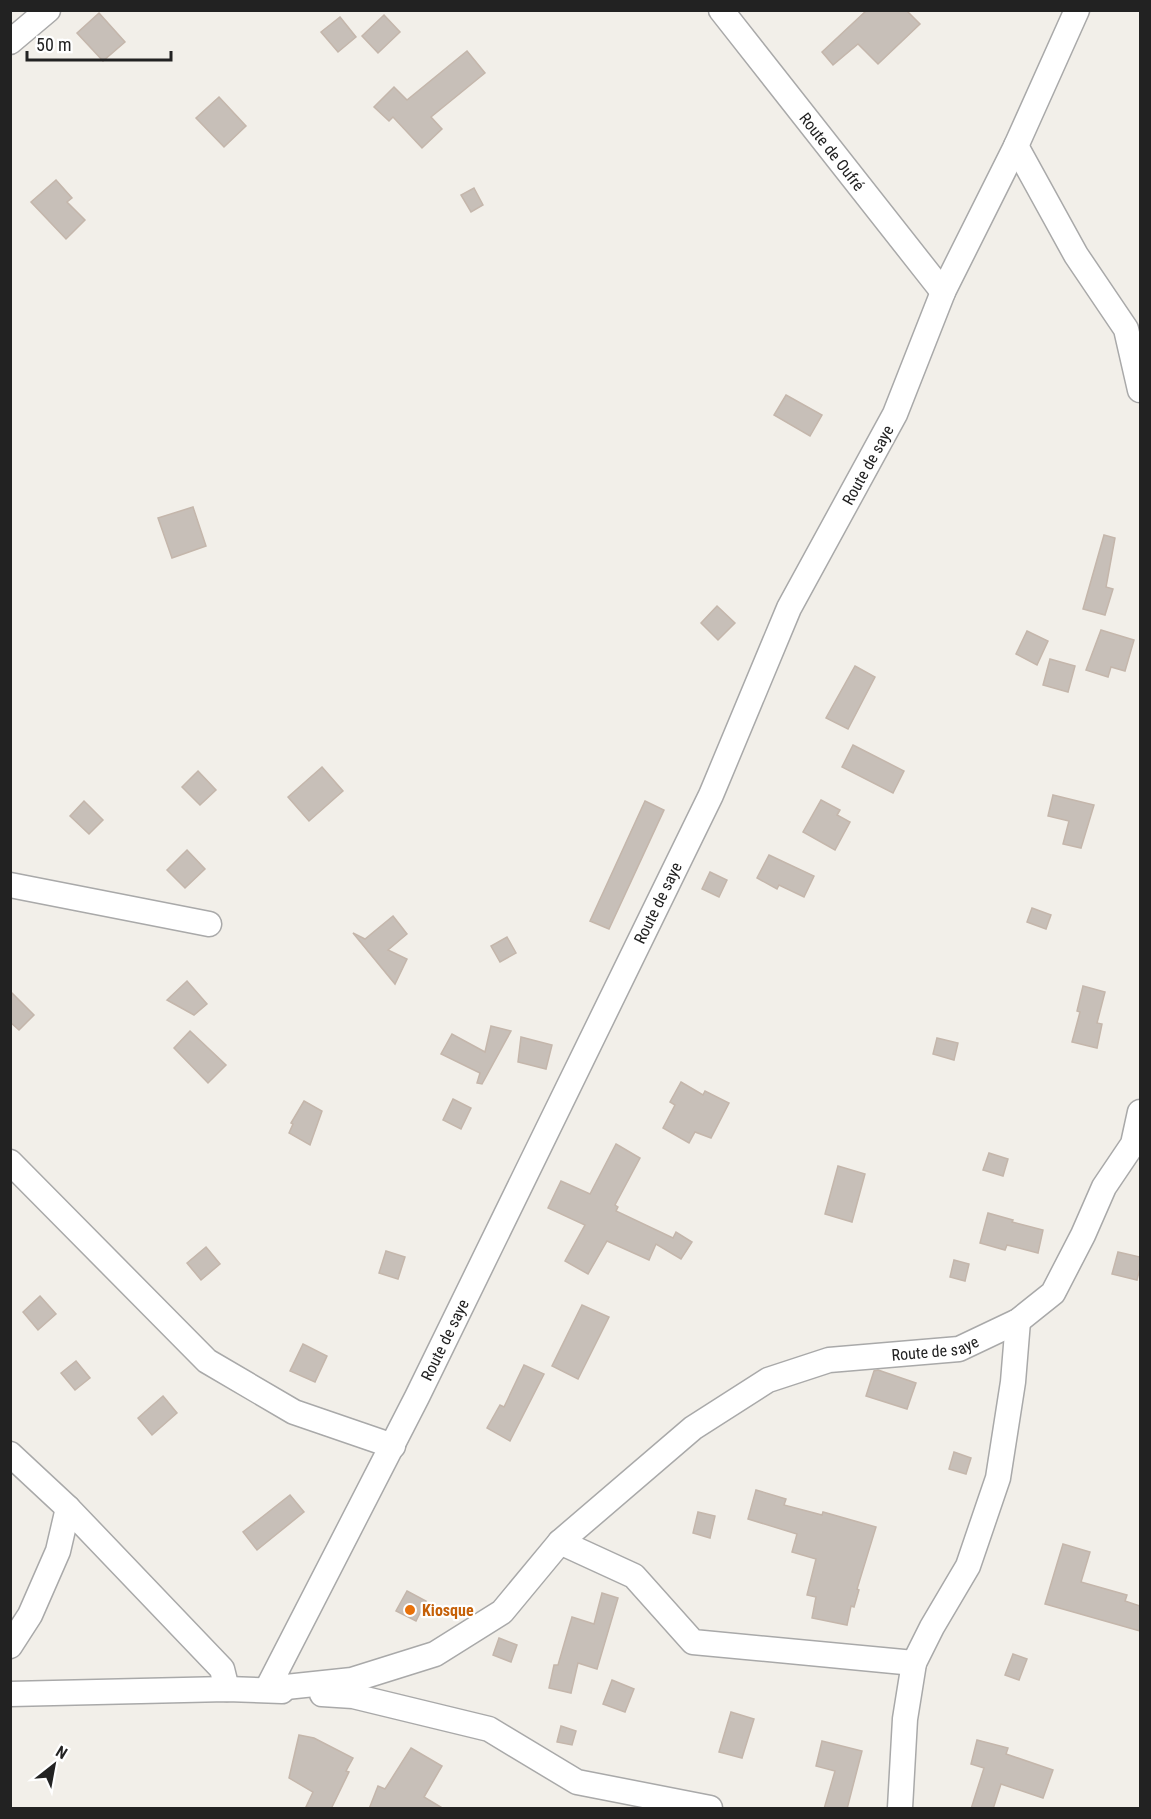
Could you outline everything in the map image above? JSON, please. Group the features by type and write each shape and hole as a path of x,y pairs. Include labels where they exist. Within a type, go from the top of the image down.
{"street":[{"path":"10,42 48,10"},
{"name":"Route de Oufré","path":"721,10 943,292"},
{"name":"Route de saye","path":"267,1689 393,1446 711,795 789,608 895,414 943,292 1016,146 1077,10"},
{"path":"1016,146 1076,255 1126,329 1140,390"},
{"path":"10,885 209,924"},
{"path":"1137,1145 1140,1112"},
{"name":"Route de saye","path":"267,1689 352,1680 435,1654 502,1612 560,1542 693,1428 768,1380 829,1360 959,1349 1018,1321 1053,1293 1083,1235 1104,1187 1137,1145"},
{"path":"10,1162 207,1360 294,1412 393,1446"},
{"path":"900,1809 905,1719 914,1663 968,1566 998,1478 1018,1321"},
{"path":"10,1454 68,1509 222,1669 227,1689"},
{"path":"10,1646 30,1615 58,1551 68,1509"},
{"path":"560,1542 634,1576 693,1642 914,1663"},
{"path":"10,1694 267,1689 352,1696 489,1729 578,1782 710,1809"}],"building":[{"path":"867,10 906,10 920,24 878,64 858,44 833,65 822,52"},
{"path":"99,13 125,42 103,61 77,33"},
{"path":"384,15 400,32 378,53 362,36"},
{"path":"340,17 356,37 338,52 321,32"},
{"path":"467,51 485,73 431,117 442,129 422,148 393,117 389,121 374,107 394,87 407,100"},
{"path":"219,97 246,126 224,147 196,118"},
{"path":"56,180 72,198 67,202 85,220 66,239 31,202"},
{"path":"474,188 483,205 471,212 461,195"},
{"path":"786,395 822,415 810,436 774,415"},
{"path":"193,507 206,546 172,558 158,518"},
{"path":"1104,535 1115,538 1106,587 1113,589 1105,615 1083,609"},
{"path":"717,606 735,623 718,640 701,623"},
{"path":"1101,630 1134,640 1125,671 1111,667 1108,677 1086,670"},
{"path":"1027,631 1048,641 1037,665 1016,654"},
{"path":"1050,659 1075,666 1068,692 1043,685"},
{"path":"855,666 875,677 848,729 826,718"},
{"path":"853,745 904,771 893,793 842,767"},
{"path":"322,767 343,791 309,821 288,797"},
{"path":"198,771 216,790 200,805 182,787"},
{"path":"1053,795 1094,805 1081,848 1063,844 1069,821 1048,816"},
{"path":"821,800 840,810 837,815 850,822 835,850 803,832"},
{"path":"84,801 103,820 89,834 70,816"},
{"path":"645,801 664,810 609,929 590,921"},
{"path":"187,850 205,869 185,888 167,870"},
{"path":"769,855 814,876 804,897 779,885 777,889 757,878"},
{"path":"710,872 727,880 719,897 702,889"},
{"path":"1032,908 1051,915 1046,929 1027,922"},
{"path":"393,916 407,934 388,950 407,959 395,984 353,933 365,939"},
{"path":"507,937 516,953 500,962 491,946"},
{"path":"187,981 207,1004 194,1015 167,1000"},
{"path":"1083,986 1105,992 1097,1023 1102,1024 1097,1048 1072,1042 1080,1012 1077,1011"},
{"path":"10,991 34,1015 19,1030 10,1022"},
{"path":"491,1026 511,1031 482,1084 477,1083 480,1073 441,1054 452,1034 485,1052"},
{"path":"190,1031 226,1065 208,1083 174,1048"},
{"path":"521,1037 552,1045 546,1069 518,1062"},
{"path":"937,1038 958,1043 954,1060 933,1054"},
{"path":"681,1082 703,1095 705,1091 729,1103 711,1138 695,1132 689,1143 663,1128 675,1105 670,1102"},
{"path":"453,1099 471,1108 461,1129 443,1120"},
{"path":"304,1101 322,1111 310,1145 289,1133 293,1124 291,1123"},
{"path":"616,1144 640,1158 615,1205 618,1207 616,1211 673,1238 676,1232 692,1242 681,1259 656,1244 649,1260 607,1241 588,1274 565,1261 585,1225 548,1208 561,1181 590,1194"},
{"path":"989,1153 1008,1159 1003,1176 983,1170"},
{"path":"838,1166 865,1174 852,1222 825,1214"},
{"path":"988,1213 1043,1230 1038,1253 1007,1245 1005,1250 980,1243"},
{"path":"206,1247 220,1264 201,1280 187,1263"},
{"path":"386,1251 405,1257 398,1279 379,1273"},
{"path":"1118,1252 1140,1257 1137,1280 1112,1274"},
{"path":"954,1260 969,1264 965,1281 950,1277"},
{"path":"40,1296 56,1314 38,1330 23,1312"},
{"path":"582,1305 609,1317 578,1379 552,1366"},
{"path":"303,1344 327,1356 315,1382 290,1371"},
{"path":"76,1361 90,1378 75,1390 61,1373"},
{"path":"524,1365 544,1374 510,1441 487,1428 500,1405 504,1407"},
{"path":"878,1370 916,1383 907,1409 866,1396 874,1371"},
{"path":"163,1396 177,1413 152,1435 138,1418"},
{"path":"954,1452 971,1458 966,1474 949,1469"},
{"path":"756,1490 786,1499 784,1505 822,1515 823,1512 876,1527 847,1625 812,1618 816,1597 807,1595 816,1559 792,1552 797,1534 748,1519"},
{"path":"290,1495 304,1512 257,1550 243,1532"},
{"path":"698,1512 715,1516 710,1538 693,1533"},
{"path":"1063,1544 1090,1552 1081,1582 1127,1595 1125,1601 1140,1606 1140,1631 1045,1604"},
{"path":"407,1591 426,1601 416,1621 396,1611"},
{"path":"602,1593 618,1598 597,1669 578,1663 571,1693 549,1688 554,1665 558,1665 572,1617 594,1624"},
{"path":"499,1638 517,1645 511,1662 493,1655"},
{"path":"1013,1654 1027,1659 1019,1680 1005,1675"},
{"path":"612,1680 634,1689 625,1712 603,1704"},
{"path":"731,1712 754,1719 742,1758 719,1752"},
{"path":"561,1726 576,1731 572,1745 557,1742"},
{"path":"299,1735 314,1738 353,1758 346,1771 349,1772 331,1809 305,1809 313,1792 289,1778"},
{"path":"977,1740 1008,1748 1006,1754 1053,1770 1043,1798 1001,1784 993,1809 971,1809 984,1768 971,1764"},
{"path":"822,1741 862,1751 847,1809 824,1809 835,1771 816,1766"},
{"path":"411,1748 442,1766 424,1797 444,1809 369,1809 378,1786 385,1789"}],"place":[{"name":"Kiosque","path":"410,1610"}]}
